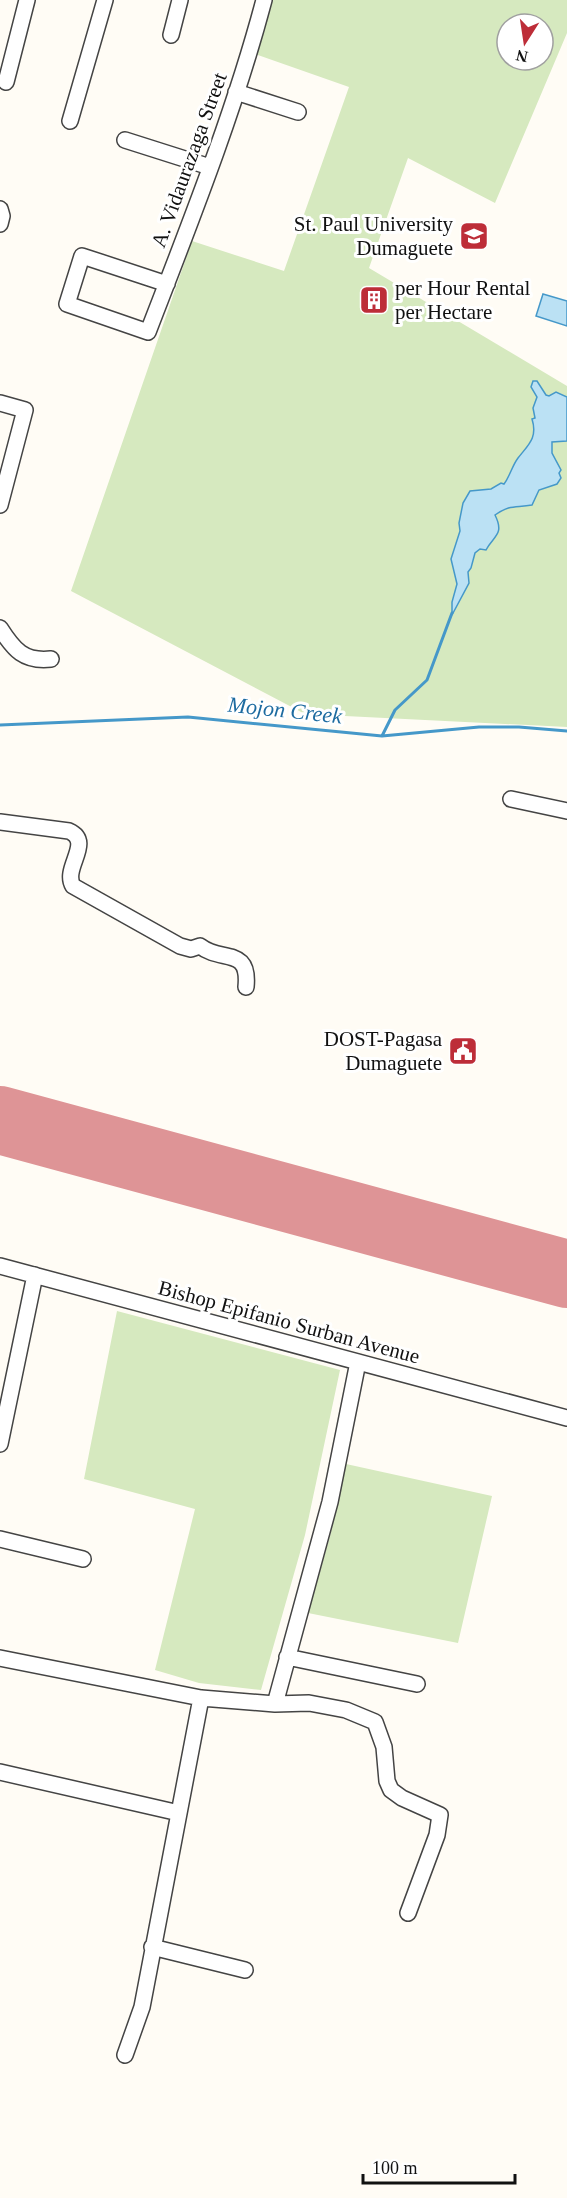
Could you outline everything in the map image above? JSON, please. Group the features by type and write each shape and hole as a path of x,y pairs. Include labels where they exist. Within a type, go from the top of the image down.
{"street":[{"path":"6,82 27,0"},
{"path":"70,121 105,0"},
{"path":"171,35 180,0"},
{"name":"A. Vidaurazaga Street","path":"167,284 82,256 67,304 148,332 167,284 236,93 264,0"},
{"path":"236,93 298,112"},
{"path":"125,140 210,167"},
{"path":"0,209 2,216 0,224"},
{"path":"0,403 25,410 0,505"},
{"path":"0,628 7,639 24,656 38,661 51,659"},
{"path":"511,800 567,811"},
{"path":"0,822 69,831 75,834 79,839 79,847 70,876 73,886 180,946 191,949 200,946 206,951 237,958 243,964 247,980 246,987"},
{"name":"Bishop Epifanio Surban Avenue","path":"0,1266 567,1418"},
{"path":"1,1435 35,1275"},
{"path":"275,1704 330,1502 358,1362"},
{"path":"0,1539 83,1558"},
{"path":"287,1657 417,1684"},
{"path":"0,1658 201,1698 275,1704 309,1703 346,1710 375,1722 384,1747 387,1780 391,1790 402,1798 441,1815 437,1835 408,1913"},
{"path":"125,2055 142,2007 201,1698"},
{"path":"0,1772 179,1814"},
{"path":"152,1947 245,1970"}],"green space":[{"path":"272,0 567,0 567,33 555,61 555,12 495,12 495,72 550,72 495,203 408,158 369,268 567,386 567,727 305,714 71,591 192,241 284,271 349,87 255,54"},
{"path":"117,1311 340,1370 305,1535 261,1690 199,1683 155,1670 195,1509 84,1479"},
{"path":"346,1464 492,1496 458,1643 308,1613 330,1536"}],"water":[{"path":"543,294 567,301 567,326 536,316"},
{"path":"533,381 537,381 546,395 549,396 556,392 567,397 567,441 552,442 552,453 561,470 559,473 561,478 557,484 539,490 532,505 509,508 495,515 499,527 497,535 486,550 480,549 475,553 468,572 469,583 452,615 452,602 457,584 451,559 460,531 459,523 463,503 470,491 491,489 501,483 504,484 516,461 531,441 534,431 532,419 535,418 533,408 537,397 531,387"}],"waterway":[{"path":"382,736 395,710 427,680 452,613"},
{"name":"Mojon Creek","path":"0,725 188,717 382,736 479,727 519,727 567,731"}],"runway":[{"path":"0,1120 567,1274"}],"place":[{"name":"St. Paul University Dumaguete","path":"474,236"},
{"name":"per Hour Rental per Hectare","path":"374,300"},
{"name":"DOST-Pagasa Dumaguete","path":"463,1051"}]}
